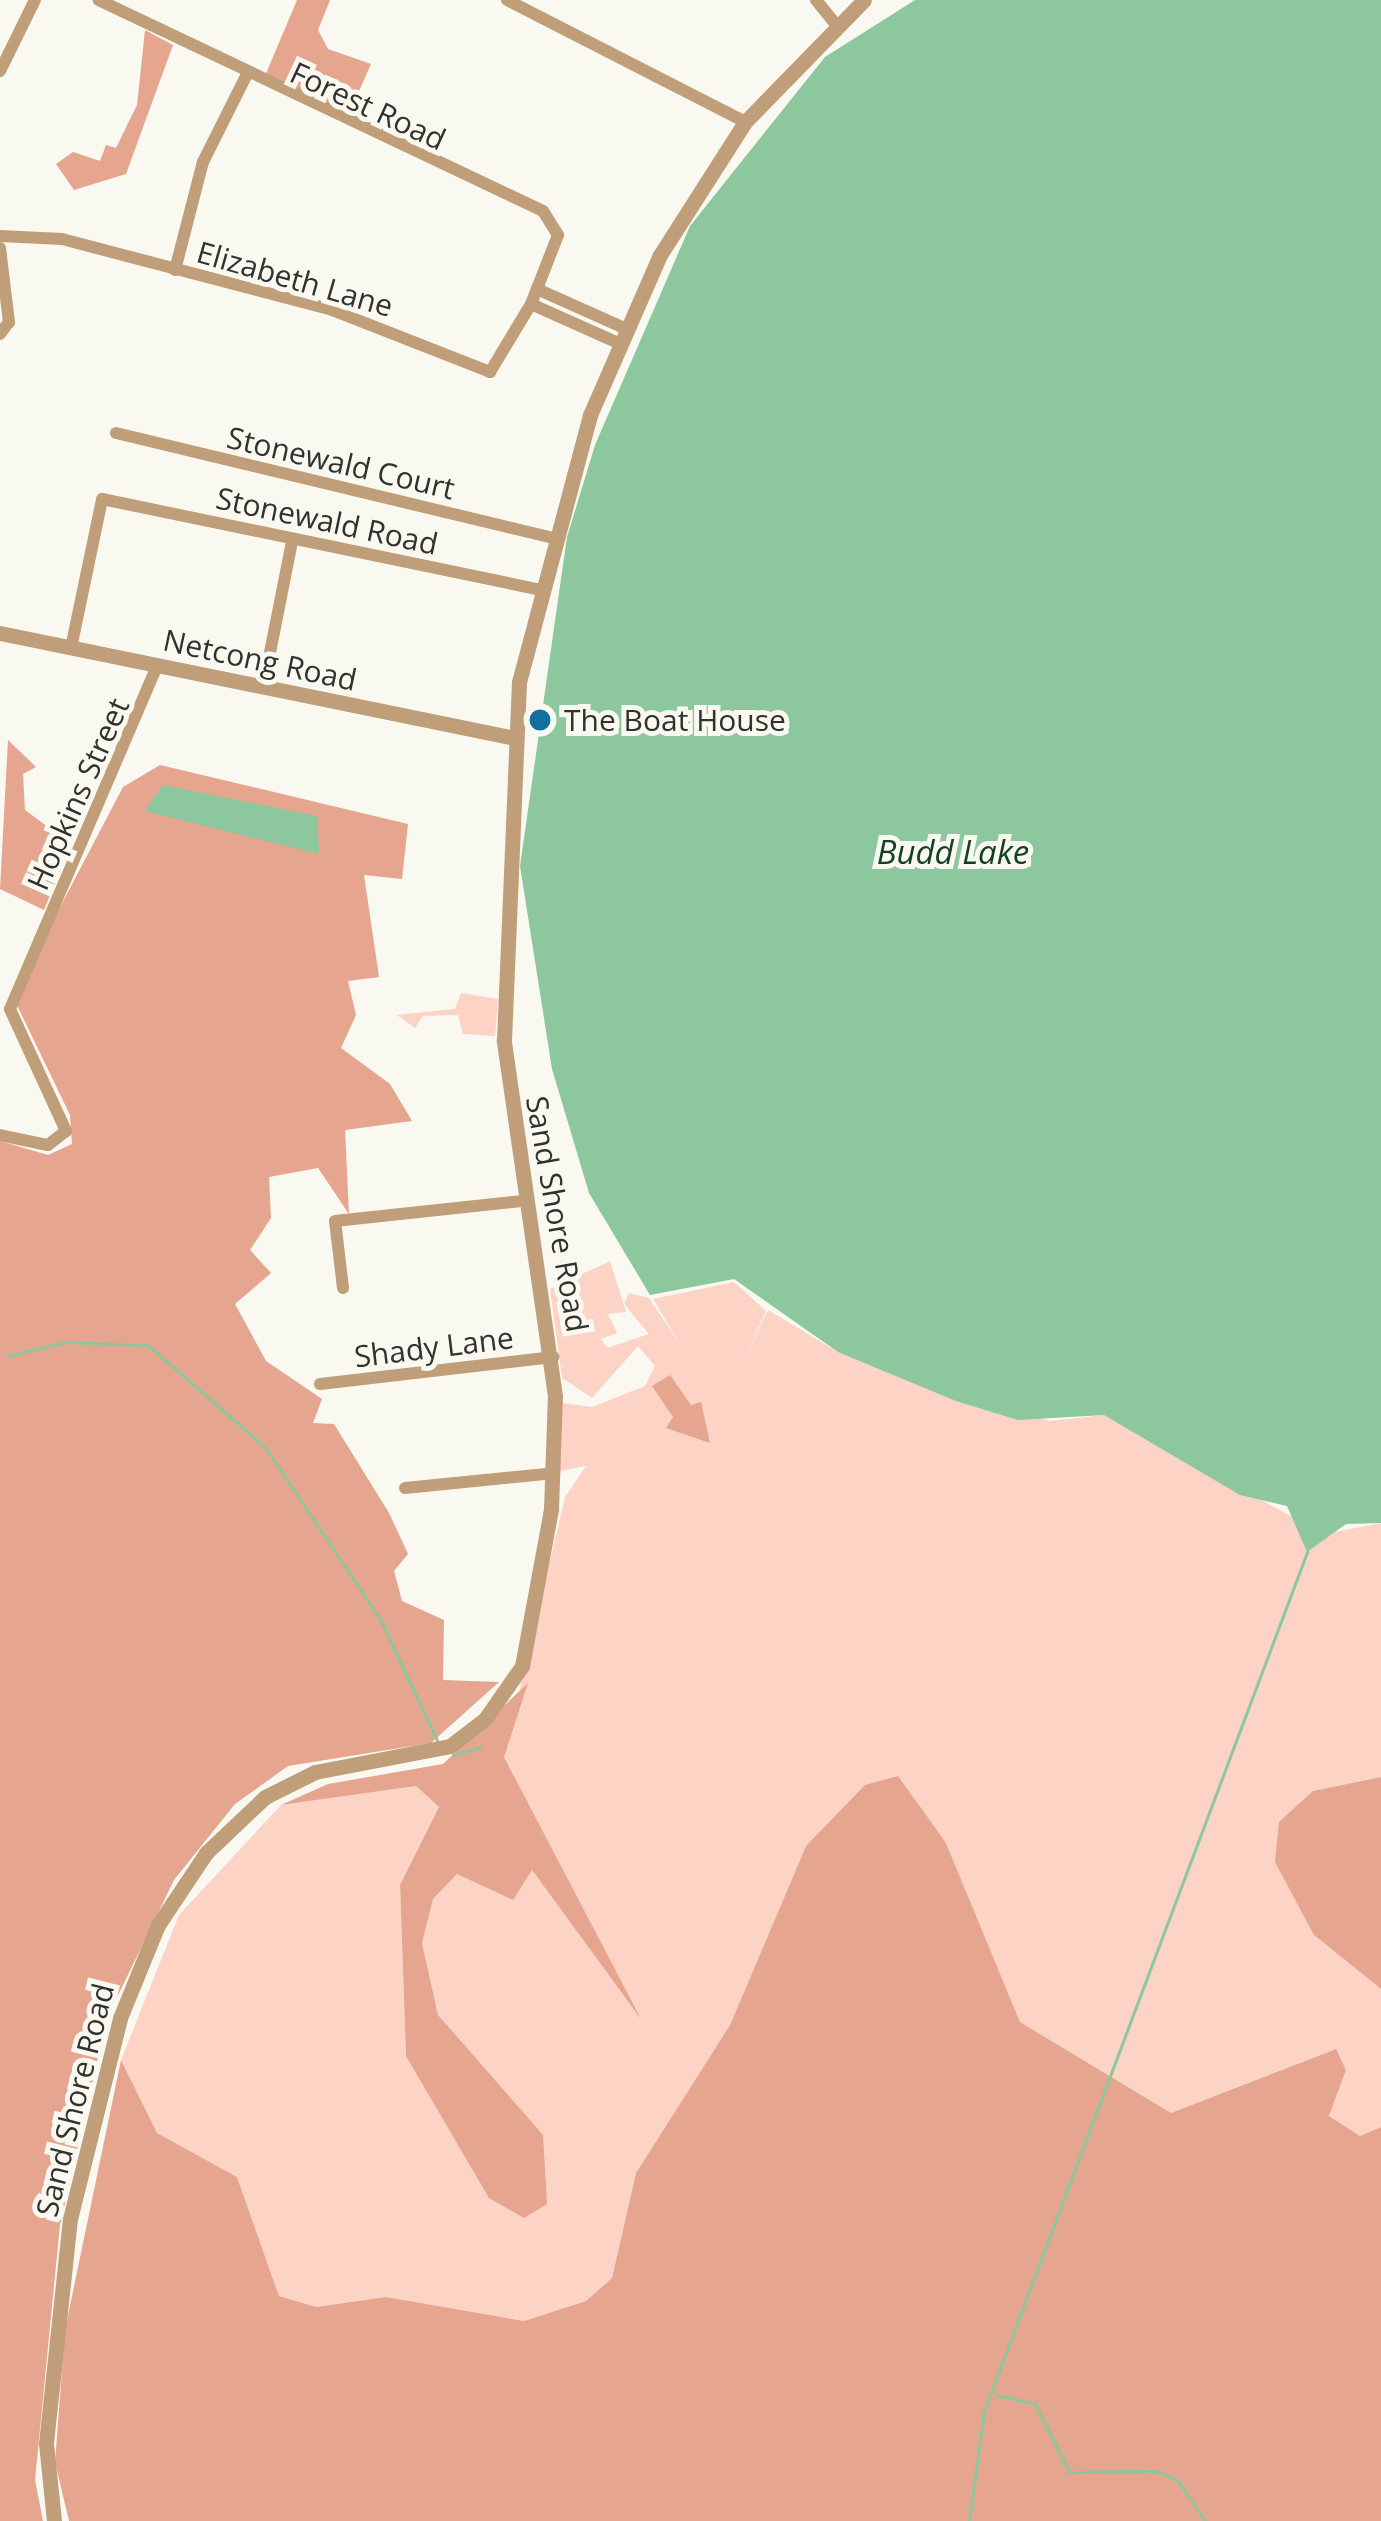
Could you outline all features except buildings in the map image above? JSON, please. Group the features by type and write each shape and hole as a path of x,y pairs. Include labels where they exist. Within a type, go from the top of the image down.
{"street":[{"path":"0,71 34,0"},
{"name":"Forest Road","path":"98,0 246,76 543,212 558,235 537,289"},
{"path":"507,0 745,122"},
{"path":"816,0 836,25"},
{"name":"Sand Shore Road","path":"54,2521 46,2444 70,2219 143,1956 196,1866 265,1797 315,1772 445,1748 507,1695 528,1644 554,1473 555,1357 521,1202 504,1040 510,737 555,538 621,336 745,122 864,0"},
{"path":"175,270 203,162 246,76"},
{"name":"Elizabeth Lane","path":"0,236 42,234 365,320 490,372 537,289"},
{"path":"0,248 4,332"},
{"path":"537,289 621,336"},
{"path":"531,304 621,336"},
{"name":"Stonewald Court","path":"116,434 555,538"},
{"name":"Stonewald Road","path":"71,648 102,499 542,590"},
{"path":"263,688 292,541"},
{"name":"Netcong Road","path":"0,633 510,737"},
{"name":"Hopkins Street","path":"0,1135 47,1144 64,1135 68,1122 5,1008 157,666"},
{"path":"343,1288 332,1223 521,1202"},
{"name":"Shady Lane","path":"320,1384 555,1357"},
{"path":"404,1489 554,1473"}],"shaded area":[{"path":"297,0 330,0 318,30 328,49 371,64 348,116 265,76"},
{"path":"145,30 173,45 126,174 74,190 56,164 73,152 100,161 106,145 116,148 137,105"},
{"path":"8,740 36,767 23,774 25,810 71,844 44,910 0,889"},
{"path":"160,765 408,824 402,879 364,875 379,977 348,981 356,1015 341,1048 390,1084 412,1121 345,1130 349,1214 318,1168 269,1177 271,1218 250,1250 271,1273 235,1304 266,1361 322,1399 313,1423 334,1424 389,1513 408,1554 394,1571 402,1601 444,1620 443,1680 499,1682 431,1743 288,1766 235,1804 174,1880 107,2018 60,2225 35,2480 43,2521 0,2521 0,1141 48,1155 72,1144 70,1115 13,997 123,787"},
{"path":"461,993 498,999 495,1036 463,1034 458,1015 423,1016 415,1028 397,1015 455,1009"},
{"path":"610,1261 626,1312 608,1314 617,1333 601,1339 607,1348 649,1334 624,1304 629,1293 649,1298 681,1346 653,1299 734,1282 766,1311 744,1360 768,1310 838,1352 1050,1421 1104,1415 1324,1534 1381,1523 1381,1777 1313,1791 1314,1935 1381,1989 1381,2127 1360,2136 1329,2116 1346,2070 1335,2049 1171,2113 1020,2022 946,1843 806,1846 730,2025 636,2173 612,2278 586,2301 524,2321 386,2297 316,2307 279,2296 237,2177 157,2133 121,2060 179,1915 281,1805 416,1786 439,1807 400,1885 406,2056 472,2059 438,2015 422,1943 433,1899 457,1874 531,1869 638,2014 504,1757 565,1497 586,1466 560,1471 561,1403 592,1407 645,1386 655,1366 638,1346 592,1398 562,1378 550,1289"},
{"path":"670,1375 691,1405 701,1402 710,1443 666,1428 673,1417 652,1386"},
{"path":"528,1683 504,1757 641,2019 532,1870 513,1900 457,1874 433,1899 422,1943 438,2015 543,2135 547,2204 524,2218 489,2198 406,2056 400,1885 439,1807 416,1786 281,1805 328,1784 443,1764"},
{"path":"898,1776 946,1843 1020,2022 1171,2113 1336,2049 1346,2070 1329,2116 1360,2136 1381,2127 1381,2521 69,2521 55,2462 65,2330 127,2031 121,2060 157,2133 237,2177 279,2296 316,2307 386,2297 524,2321 586,2301 612,2278 636,2173 730,2025 806,1846 865,1785"},
{"path":"1381,1777 1381,1989 1314,1935 1275,1862 1279,1822 1313,1791"}],"water":[{"name":"Budd Lake","path":"915,0 1381,0 1381,1523 1346,1524 1307,1552 1287,1506 1240,1495 1104,1415 1018,1420 956,1401 838,1352 734,1279 650,1295 589,1193 552,1069 520,866 567,537 595,445 690,226 825,57"},
{"path":"163,785 317,816 319,854 145,811"}],"waterway":[{"path":"8,1356 66,1342 148,1345 265,1447 380,1619 437,1740"},
{"path":"969,2521 984,2411 1307,1552"},
{"path":"453,1755 481,1747"},
{"path":"997,2395 1035,2404 1069,2472 1157,2471 1178,2481 1205,2521"}],"place":[{"name":"The Boat House","path":"540,720"}]}
